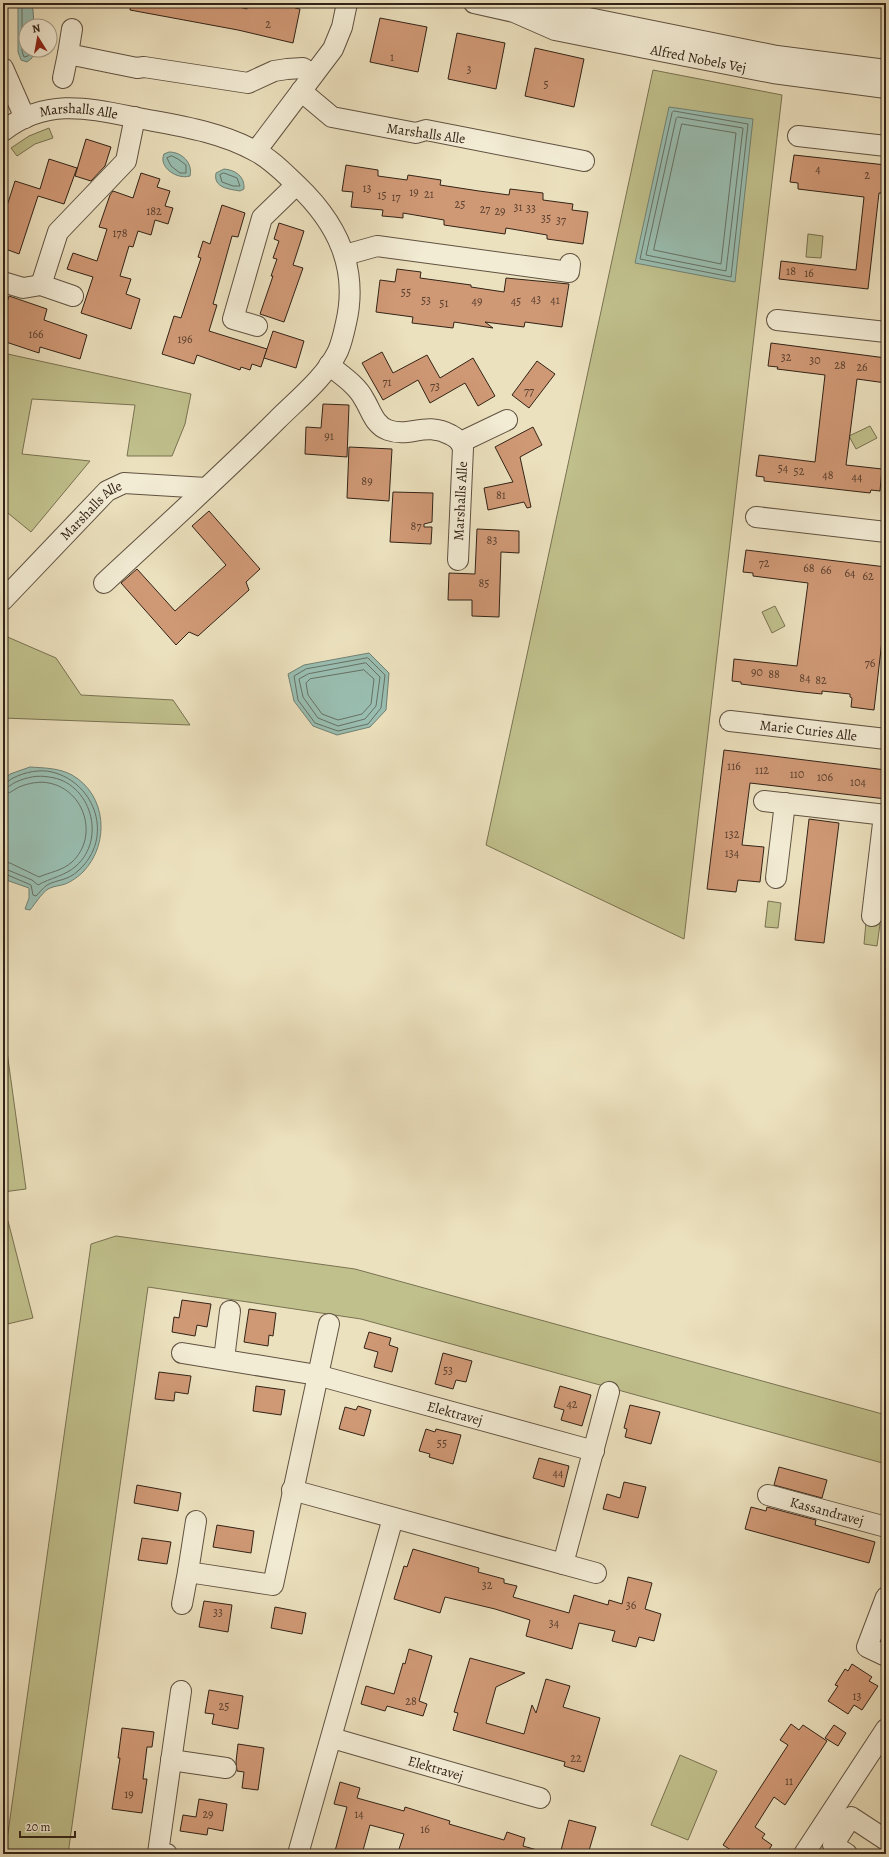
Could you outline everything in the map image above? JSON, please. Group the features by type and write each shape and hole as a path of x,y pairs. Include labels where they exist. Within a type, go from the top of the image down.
{"street":[{"path":"256,151 333,49 342,27 347,3"},
{"name":"Alfred Nobels Vej","path":"474,3 514,12 555,30 773,74 886,88"},
{"name":"Alfred Nobels Vej","path":"514,12 559,12 777,56 886,70"},
{"path":"63,78 72,29"},
{"path":"68,54 136,68 144,67 248,83 274,71 287,69 303,68 313,75"},
{"name":"Marshalls Alle","path":"3,68 25,118"},
{"name":"Marshalls Alle","path":"301,91 332,117 416,134 426,130 584,161"},
{"name":"Marshalls Alle","path":"3,131 13,123 25,118 51,109 66,107 91,109 135,117 185,127 227,138 256,151 284,172 322,212 337,237 349,268 350,308 338,351 321,376 248,450 104,583"},
{"name":"Marshalls Alle","path":"42,286 58,232 126,162 135,117"},
{"path":"798,136 886,146"},
{"path":"257,326 233,319 262,218 296,185"},
{"path":"345,255 376,238 570,268"},
{"path":"3,282 23,288 42,286 73,296"},
{"path":"777,320 886,332"},
{"name":"Marshalls Alle","path":"328,365 359,390 374,420 387,430 405,433 422,428 441,430 461,442 463,448 458,560"},
{"name":"Marshalls Alle","path":"461,442 507,420"},
{"name":"Marshalls Alle","path":"3,600 108,491 124,483 206,488"},
{"path":"756,517 886,532"},
{"name":"Marie Curies Alle","path":"730,721 886,739"},
{"path":"764,801 885,815 872,916"},
{"path":"776,878 785,803"},
{"path":"224,1359 230,1311"},
{"path":"188,1572 273,1584 292,1490 329,1324"},
{"name":"Elektravej","path":"182,1353 317,1375 594,1451"},
{"path":"563,1564 609,1392"},
{"path":"292,1490 596,1573"},
{"name":"Kassandravej","path":"768,1495 886,1527"},
{"path":"298,1854 393,1518"},
{"path":"182,1604 196,1521"},
{"path":"886,1598 867,1647 886,1656"},
{"path":"167,1854 158,1853 181,1691"},
{"path":"804,1854 886,1729"},
{"name":"Elektravej","path":"332,1738 540,1798"},
{"path":"172,1760 226,1768"},
{"path":"847,1854 833,1845 851,1817 886,1840"},
{"path":"825,1822 841,1833"}],"green space":[{"path":"653,70 782,95 684,939 486,845"},
{"path":"49,128 53,138 35,144 17,156 11,148 29,136"},
{"path":"808,234 823,236 821,258 806,257"},
{"path":"3,353 191,394 185,424 172,456 127,456 135,405 32,399 22,454 90,461 31,532 3,509"},
{"path":"870,426 877,438 856,449 849,436"},
{"path":"775,606 785,626 772,633 762,612"},
{"path":"3,635 56,658 81,695 173,700 190,725 3,718"},
{"path":"768,901 781,903 778,928 765,927"},
{"path":"866,922 880,924 877,946 864,944"},
{"path":"3,1023 26,1189 3,1192"},
{"path":"8,1221 33,1318 3,1325 3,1223"},
{"path":"116,1236 355,1269 886,1415 886,1464 361,1319 148,1287 68,1854 5,1854 91,1244"},
{"path":"680,1755 717,1771 688,1840 651,1825"}],"water":[{"path":"18,3 30,3 33,10 34,18 18,18"},
{"path":"20,58 32,58 27,62 21,60"},
{"path":"669,107 753,119 735,282 635,263"},
{"path":"174,152 186,159 190,167 190,176 185,177 174,174 166,168 163,159 164,154"},
{"path":"224,169 235,172 241,177 244,184 244,189 240,191 219,185 216,178 216,173"},
{"path":"369,653 389,673 386,710 370,727 337,735 313,726 294,701 288,674 304,665"},
{"path":"30,767 62,771 72,775 84,784 98,807 101,820 101,834 98,848 92,861 83,872 75,879 63,885 52,887 45,891 30,910 25,909 29,898 29,888 9,881 3,876 3,781 10,774"}],"building":[{"path":"131,3 223,3 247,9 248,3 296,3 295,8 300,9 293,43 238,30 130,10"},
{"path":"380,18 427,27 418,72 370,62"},
{"path":"457,33 505,43 496,89 448,79"},
{"path":"535,48 584,59 574,107 525,96"},
{"path":"86,139 111,147 105,166 91,181 75,176"},
{"path":"794,155 886,165 886,193 879,193 868,289 779,279 781,261 856,270 864,197 798,189 798,183 790,182"},
{"path":"49,159 77,168 64,204 38,196 19,254 3,248 3,208 6,209 15,181 40,189"},
{"path":"346,165 378,170 378,176 407,180 408,175 441,180 440,185 479,191 509,195 510,189 543,193 543,200 573,204 572,210 588,212 583,244 547,239 547,235 506,228 505,234 444,225 444,220 403,213 403,218 382,216 383,210 351,207 353,192 342,191"},
{"path":"141,173 160,179 157,187 170,191 165,206 173,208 168,224 155,220 151,235 138,231 133,247 129,246 120,276 131,279 126,294 140,299 131,329 81,313 93,277 67,269 73,253 97,261 107,229 99,227 110,195 113,191 133,198"},
{"path":"222,205 245,213 238,237 232,236 213,304 217,305 209,331 267,349 261,367 252,364 250,370 241,367 240,370 197,355 194,364 162,354 174,316 181,318 201,258 198,257 203,241 210,244"},
{"path":"279,223 304,231 293,265 303,268 284,322 260,314 277,259 273,258 279,241 274,239"},
{"path":"397,269 421,272 420,278 471,285 471,287 504,292 506,278 569,284 562,327 525,322 524,327 485,322 493,328 454,322 453,328 412,323 413,317 376,312 380,280 395,282"},
{"path":"9,296 47,309 44,320 87,335 80,359 40,347 39,353 3,341 3,314"},
{"path":"273,331 304,341 296,368 264,358"},
{"path":"771,343 886,358 886,383 857,379 846,465 882,469 880,491 871,490 870,493 764,481 764,477 756,476 759,455 815,462 825,375 777,369 778,367 768,366"},
{"path":"382,352 393,373 427,355 440,378 473,358 495,396 478,406 465,383 430,403 418,380 383,400 362,363"},
{"path":"537,361 555,374 529,408 512,395"},
{"path":"323,404 349,405 347,457 305,454 306,427 321,428"},
{"path":"533,427 542,445 520,457 531,507 527,508 524,502 488,510 484,488 513,482 495,447"},
{"path":"349,447 392,449 389,501 347,498"},
{"path":"393,492 433,493 432,522 424,524 424,527 432,527 431,544 390,542"},
{"path":"209,511 260,569 246,582 249,590 198,636 189,632 176,645 121,583 137,569 175,611 226,565 192,526"},
{"path":"477,529 519,531 519,553 501,552 499,617 472,616 472,600 448,600 449,573 475,574"},
{"path":"746,550 886,567 886,606 874,710 851,707 852,698 850,697 850,694 822,691 822,694 803,692 741,684 741,682 732,681 734,659 797,666 808,583 753,576 753,573 743,572"},
{"path":"724,750 886,770 886,799 750,783 742,845 764,847 760,882 738,880 736,892 707,889"},
{"path":"809,819 839,823 824,943 795,940"},
{"path":"182,1300 211,1304 207,1327 197,1325 195,1336 172,1332 174,1317 179,1318"},
{"path":"249,1309 276,1313 273,1336 269,1335 268,1346 244,1342"},
{"path":"369,1332 391,1338 389,1345 398,1348 392,1372 374,1367 378,1352 364,1348"},
{"path":"443,1353 472,1361 466,1382 456,1380 453,1389 435,1384"},
{"path":"159,1372 191,1376 188,1394 175,1392 174,1401 155,1399"},
{"path":"256,1386 285,1390 281,1415 253,1411"},
{"path":"560,1386 591,1395 582,1426 561,1420 564,1410 554,1407"},
{"path":"630,1405 660,1412 651,1444 625,1437 627,1429 624,1428"},
{"path":"358,1406 371,1410 364,1436 339,1429 345,1407 356,1410"},
{"path":"426,1429 435,1432 436,1429 461,1435 453,1464 429,1457 430,1454 419,1451"},
{"path":"539,1458 569,1466 564,1487 533,1478"},
{"path":"779,1467 827,1480 822,1498 774,1485"},
{"path":"624,1482 646,1487 638,1518 603,1509 607,1494 620,1498"},
{"path":"137,1485 181,1493 178,1511 134,1503"},
{"path":"751,1507 766,1511 767,1507 816,1520 815,1525 875,1542 869,1563 745,1529"},
{"path":"217,1525 254,1531 251,1553 213,1547"},
{"path":"142,1538 171,1542 167,1564 138,1560"},
{"path":"413,1549 479,1568 478,1572 504,1579 504,1583 517,1586 513,1597 569,1613 574,1595 608,1605 609,1600 622,1604 628,1577 652,1583 645,1609 661,1614 654,1641 639,1637 636,1647 612,1641 615,1631 579,1623 572,1649 526,1636 530,1620 495,1609 445,1597 440,1613 394,1599 404,1566 407,1567"},
{"path":"204,1601 232,1605 228,1632 199,1627"},
{"path":"275,1607 306,1613 302,1634 271,1628"},
{"path":"409,1649 432,1656 419,1701 427,1704 423,1716 387,1706 385,1711 361,1704 366,1686 394,1694 403,1663 405,1664"},
{"path":"470,1658 525,1673 496,1687 486,1723 524,1734 532,1705 536,1713 546,1679 570,1686 563,1707 600,1718 584,1772 564,1766 565,1762 453,1730 458,1713 454,1712"},
{"path":"852,1664 872,1677 869,1681 878,1686 862,1710 854,1705 848,1714 828,1701 838,1686 835,1685 845,1669 848,1671"},
{"path":"209,1690 243,1696 238,1729 212,1724 214,1714 205,1713"},
{"path":"791,1724 799,1730 803,1725 827,1741 785,1805 774,1797 755,1827 765,1834 762,1838 772,1845 766,1854 737,1854 723,1845 788,1745 780,1740"},
{"path":"834,1725 846,1733 838,1746 825,1738"},
{"path":"122,1728 154,1732 152,1747 147,1747 143,1779 147,1779 142,1813 112,1809 120,1758 118,1758"},
{"path":"238,1744 264,1748 258,1790 242,1788 244,1772 237,1771 236,1762"},
{"path":"340,1782 360,1788 357,1798 404,1811 405,1807 450,1821 449,1824 504,1840 507,1832 525,1838 523,1846 537,1850 537,1854 406,1854 398,1852 404,1834 370,1825 362,1854 347,1854 335,1851 347,1807 334,1804"},
{"path":"199,1799 227,1804 223,1831 208,1828 207,1835 180,1831 183,1815 196,1817"},
{"path":"569,1820 596,1827 588,1854 560,1854"}]}
